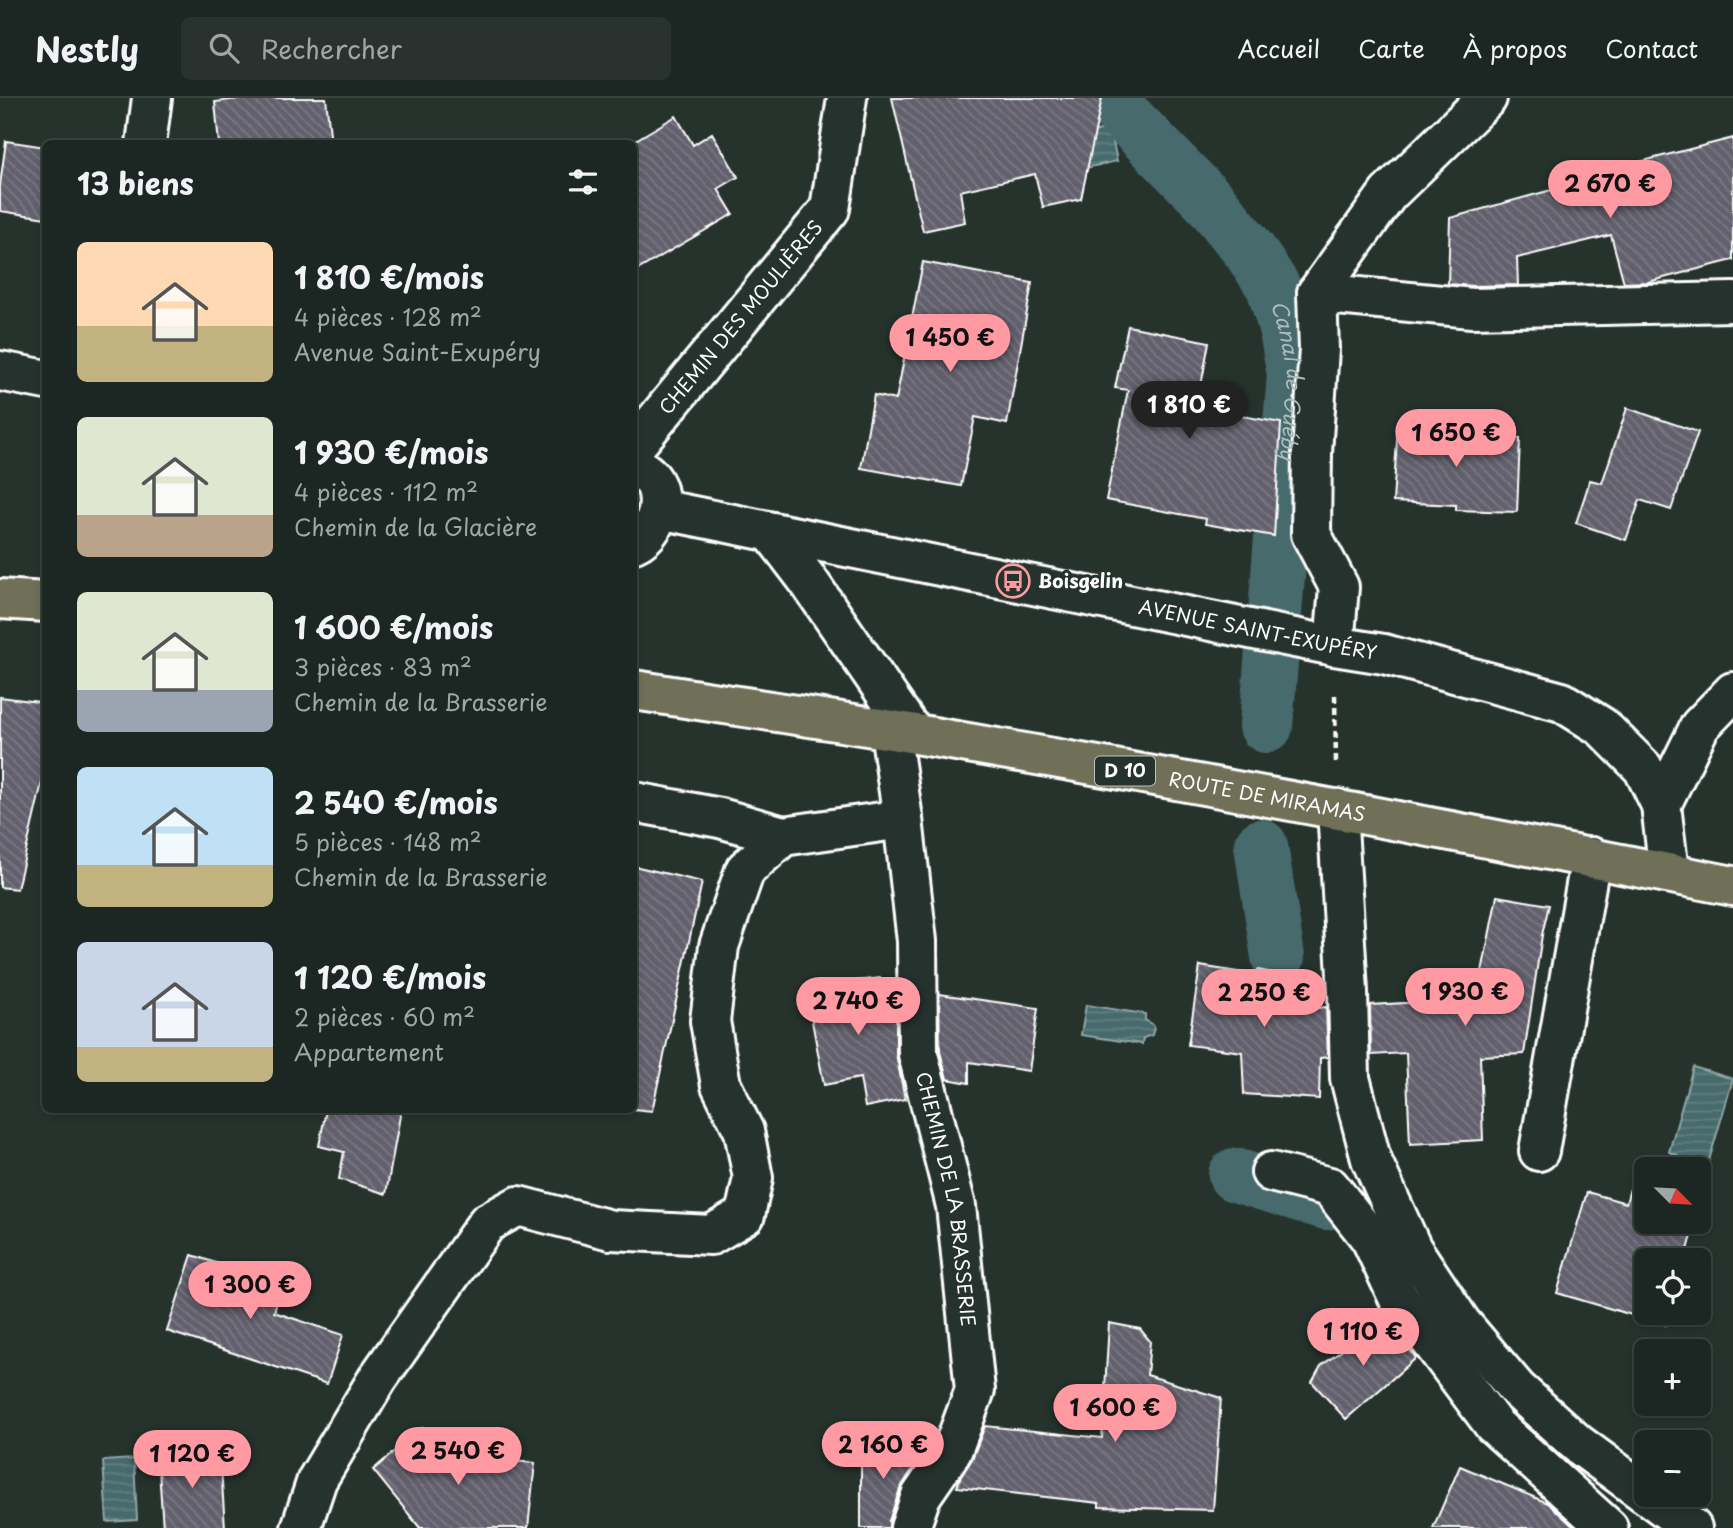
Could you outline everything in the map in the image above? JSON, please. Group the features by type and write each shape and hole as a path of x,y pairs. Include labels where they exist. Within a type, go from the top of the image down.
{"main road":[{"path":"0,599 42,601"},
{"name":"ROUTE DE MIRAMAS","path":"637,690 902,732 1337,809 1733,886"}],"street":[{"path":"147,140 152,98"},
{"name":"CHEMIN DES MOULIÈRES","path":"637,443 830,209 847,98"},
{"path":"1334,646 1339,587 1311,534 1312,453 1319,349 1317,293 1388,194 1487,98"},
{"path":"1317,293 1472,308 1733,302"},
{"path":"0,372 42,379"},
{"path":"637,468 648,475 657,488 659,497 659,509 654,525 648,534 637,541"},
{"name":"AVENUE SAINT-EXUPÉRY","path":"659,509 1384,654 1562,702 1602,727 1643,768 1661,805 1669,873"},
{"path":"771,532 807,579 902,732"},
{"path":"1661,805 1700,726 1733,692"},
{"name":"CHEMIN DE LA BRASSERIE","path":"902,732 903,819 917,942 918,1054 956,1206 975,1390 952,1451 920,1496 910,1528"},
{"path":"637,803 720,818 783,836 903,819"},
{"path":"1337,809 1348,992 1350,1077 1371,1160 1412,1249 1461,1323 1517,1389 1578,1444 1692,1528"},
{"path":"301,1528 317,1480 378,1378 487,1223 518,1206 611,1230 711,1235 745,1215 753,1178 744,1132 721,1085 710,1021 719,946 745,870 783,836"},
{"path":"1539,1151 1591,857"},
{"path":"1271,1172 1330,1188 1371,1239 1398,1297 1494,1425 1608,1528"}],"path":[{"path":"1334,646 1337,809"}],"water":[{"path":"1110,128 1117,161 1063,173 1056,140"},
{"path":"1086,1005 1145,1014 1145,1020 1154,1027 1152,1035 1143,1038 1142,1044 1081,1035"},
{"path":"1693,1067 1733,1079 1710,1157 1677,1157 1669,1152"},
{"path":"134,1459 137,1520 107,1522 103,1461"}],"building":[{"path":"245,98 326,98 331,140 219,140 215,102"},
{"path":"892,98 1102,98 1081,199 1043,207 1035,174 960,191 965,222 923,231"},
{"path":"676,116 693,145 712,133 738,177 718,189 733,214 637,270 637,140"},
{"path":"1733,138 1733,260 1648,282 1624,283 1611,235 1517,258 1518,285 1448,284 1450,218 1566,186 1565,181"},
{"path":"6,141 42,146 42,217 0,211 0,185"},
{"path":"923,262 1032,283 1007,424 975,417 961,486 861,468 874,395 896,400"},
{"path":"1128,326 1209,342 1197,408 1281,423 1274,536 1205,524 1206,519 1106,500 1128,390 1115,388"},
{"path":"1627,408 1698,432 1671,510 1640,500 1626,540 1576,523 1590,480 1602,483"},
{"path":"1398,424 1462,427 1462,436 1520,438 1517,512 1456,510 1456,505 1393,502"},
{"path":"0,697 42,702 42,783 17,889 0,887"},
{"path":"637,867 702,882 652,1111 637,1109"},
{"path":"1497,896 1549,905 1524,1054 1480,1056 1483,1140 1410,1144 1406,1053 1371,1055 1370,1005 1440,1001 1438,984 1480,982"},
{"path":"1200,966 1257,975 1258,970 1316,982 1318,1008 1326,1007 1328,1057 1320,1058 1319,1099 1244,1094 1242,1052 1188,1045"},
{"path":"880,978 882,986 896,988 896,1054 905,1099 865,1107 860,1078 824,1085 806,989"},
{"path":"939,994 1038,1008 1029,1071 969,1062 969,1083 947,1079 940,1051"},
{"path":"325,1113 400,1113 386,1194 339,1179 344,1152 319,1146"},
{"path":"1630,1189 1634,1190 1634,1234 1693,1234 1688,1248 1634,1248 1634,1316 1557,1293 1587,1192 1626,1203"},
{"path":"192,1255 282,1285 274,1312 343,1335 327,1384 167,1331"},
{"path":"1386,1318 1416,1358 1346,1419 1312,1382 1321,1366"},
{"path":"1109,1323 1140,1329 1150,1341 1147,1375 1221,1398 1213,1510 1099,1507 1099,1503 957,1487 985,1426 1102,1438"},
{"path":"422,1428 444,1455 535,1463 528,1528 420,1528 373,1470"},
{"path":"861,1441 918,1449 912,1470 900,1489 889,1528 861,1528"},
{"path":"220,1451 225,1528 163,1528 158,1455"},
{"path":"1460,1466 1548,1503 1575,1528 1433,1528"}],"waterway":[{"name":"Canal de Guéby","path":"1107,98 1211,203 1249,250 1273,286 1286,331 1294,374 1266,726"},
{"name":"Canal de Guéby","path":"1261,846 1278,957"},
{"name":"Canal de Guéby","path":"1235,1175 1326,1203"}],"place":[{"name":"Boisgelin","path":"1013,581"}]}
